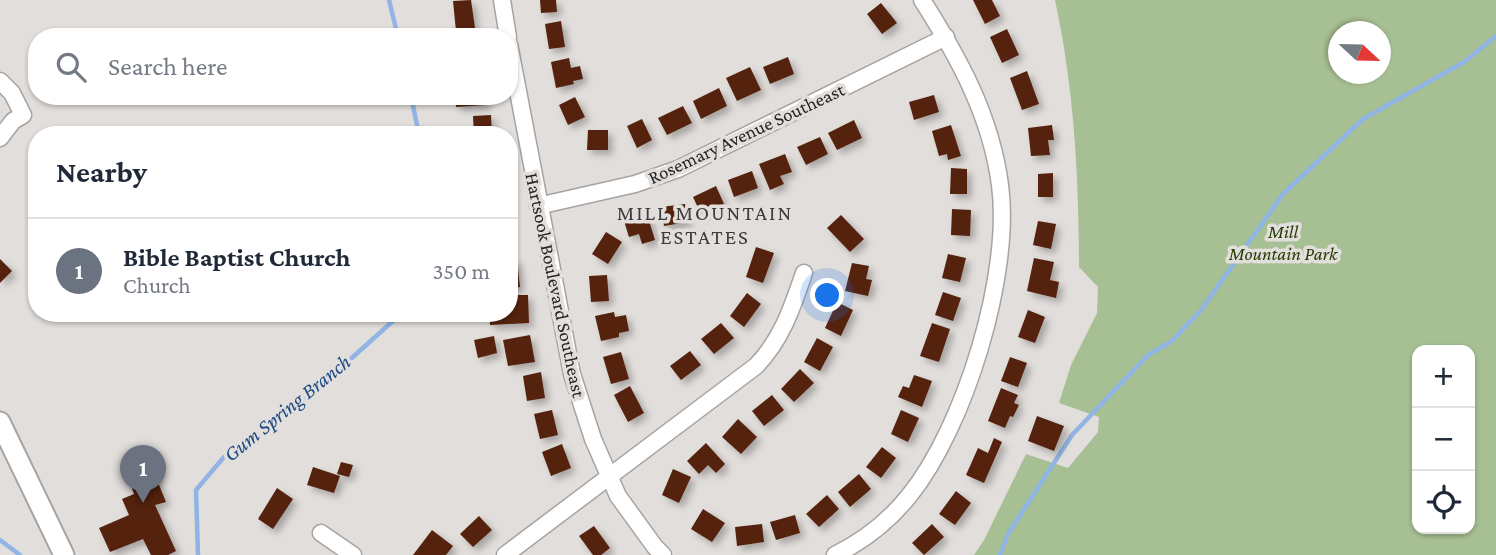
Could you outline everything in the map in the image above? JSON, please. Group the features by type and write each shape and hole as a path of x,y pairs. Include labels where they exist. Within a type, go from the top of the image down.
{"street":[{"path":"502,0 507,28"},
{"path":"835,555 863,539 885,521 925,475 939,451 959,404 992,305 1000,253 1000,186 985,119 946,37 922,0"},
{"name":"Rosemary Avenue Southeast","path":"538,206 635,184 678,169 946,37"},
{"path":"0,81 12,93 23,115 13,121 0,138"},
{"name":"Hartsook Boulevard Southeast","path":"518,94 572,374 593,439 618,496 654,547 663,555"},
{"path":"505,555 756,366 777,341 787,323 804,273"},
{"path":"0,422 64,555"},
{"path":"321,533 353,555"}],"green space":[{"name":"Mill Mountain Park","path":"1055,0 1496,0 1496,555 974,555 1026,454 1068,468 1098,432 1099,417 1059,403 1071,365 1097,313 1098,287 1079,267 1074,133 1067,66"}],"building":[{"path":"471,0 475,28 456,28 453,1"},
{"path":"540,0 556,0 557,12 541,13"},
{"path":"973,0 992,0 1000,16 985,24"},
{"path":"881,3 897,23 882,34 867,14"},
{"path":"561,21 565,47 549,49 545,24"},
{"path":"1007,29 1019,55 1002,63 990,37"},
{"path":"788,57 794,74 770,84 763,67"},
{"path":"569,58 571,68 580,66 583,79 556,88 551,62"},
{"path":"750,67 761,90 737,101 726,78"},
{"path":"1027,71 1039,104 1022,110 1010,78"},
{"path":"719,88 727,106 701,119 693,101"},
{"path":"934,95 939,112 914,120 909,102"},
{"path":"575,97 585,117 568,125 559,105"},
{"path":"683,106 692,123 667,135 658,118"},
{"path":"491,115 492,126 474,126 473,116"},
{"path":"642,119 652,140 637,148 627,126"},
{"path":"854,120 862,138 837,150 828,133"},
{"path":"951,125 961,156 948,160 947,154 939,156 932,131"},
{"path":"1052,125 1054,140 1048,140 1050,155 1031,156 1028,128"},
{"path":"588,130 608,130 608,150 587,150"},
{"path":"820,137 828,154 806,165 797,147"},
{"path":"785,154 792,172 780,176 784,184 770,190 759,164"},
{"path":"951,168 967,169 967,194 950,194"},
{"path":"752,171 758,188 734,197 728,180"},
{"path":"1053,173 1053,197 1038,197 1038,174"},
{"path":"716,186 724,204 701,214 693,197"},
{"path":"685,204 688,222 664,226 661,207"},
{"path":"952,209 971,210 970,236 951,235"},
{"path":"647,214 655,240 642,244 639,234 629,237 624,221"},
{"path":"841,215 864,239 850,252 827,228"},
{"path":"1038,221 1056,224 1051,249 1033,245"},
{"path":"606,232 622,242 608,264 592,254"},
{"path":"756,247 774,253 763,283 746,277"},
{"path":"948,254 966,258 960,282 942,278"},
{"path":"1034,258 1054,262 1050,280 1059,282 1056,298 1027,291"},
{"path":"0,259 12,271 0,283"},
{"path":"852,263 869,266 866,279 872,280 868,296 845,291"},
{"path":"607,275 609,301 591,302 589,276"},
{"path":"943,292 961,298 953,321 935,315"},
{"path":"747,293 761,304 744,327 730,316"},
{"path":"518,295 528,295 529,323 490,325 490,322 518,322"},
{"path":"837,302 853,310 841,336 825,328"},
{"path":"1028,310 1045,317 1035,343 1018,337"},
{"path":"614,312 615,317 626,315 629,331 619,333 619,337 601,341 595,316"},
{"path":"721,323 734,338 714,354 701,339"},
{"path":"932,323 950,329 939,362 920,356"},
{"path":"530,335 535,362 508,366 503,340"},
{"path":"494,336 497,353 478,358 474,340"},
{"path":"817,338 833,347 820,371 804,362"},
{"path":"690,351 701,365 681,380 670,366"},
{"path":"621,352 629,379 611,384 603,357"},
{"path":"1010,357 1027,363 1018,387 1001,381"},
{"path":"800,369 814,383 794,402 781,389"},
{"path":"541,372 545,398 527,401 523,376"},
{"path":"914,375 932,381 922,407 898,397 903,386 909,388"},
{"path":"630,386 644,413 628,422 614,395"},
{"path":"1001,388 1018,395 1014,403 1019,405 1005,428 988,421"},
{"path":"772,395 784,410 764,426 752,411"},
{"path":"552,410 558,435 540,439 534,414"},
{"path":"901,410 919,418 908,442 891,434"},
{"path":"1037,416 1064,426 1054,451 1028,441"},
{"path":"738,419 757,437 741,454 722,437"},
{"path":"994,438 1002,442 984,483 966,475 978,448 988,453"},
{"path":"706,443 725,464 716,473 708,465 699,474 687,461"},
{"path":"562,444 571,468 551,476 542,452"},
{"path":"882,447 896,458 881,478 866,467"},
{"path":"146,453 166,502 155,505 176,551 168,555 151,555 143,539 110,552 99,528 129,515 122,499 134,494 124,465"},
{"path":"341,462 353,465 349,477 337,474"},
{"path":"313,467 340,476 334,493 307,485"},
{"path":"673,469 691,477 679,503 662,495"},
{"path":"859,474 871,489 850,507 838,492"},
{"path":"277,488 293,499 273,529 258,519"},
{"path":"956,491 971,503 955,525 939,514"},
{"path":"827,495 839,509 819,527 806,514"},
{"path":"703,509 725,523 712,542 691,529"},
{"path":"795,515 800,533 776,540 770,522"},
{"path":"479,516 492,530 473,547 460,534"},
{"path":"762,524 764,542 737,546 735,527"},
{"path":"932,524 944,537 924,555 912,543"},
{"path":"594,526 610,548 601,555 593,555 579,536"},
{"path":"432,530 453,546 446,555 413,555"}],"waterway":[{"name":"Gum Spring Branch","path":"389,0 396,28"},
{"path":"1000,555 1008,534 1072,435 1148,355 1172,341 1201,310 1283,194 1363,119 1464,62 1496,36"},
{"name":"Gum Spring Branch","path":"413,105 417,126"},
{"name":"Gum Spring Branch","path":"198,555 196,490 224,457 258,437 392,322"},
{"path":"0,540 20,555"}],"place":[{"name":"Bible Baptist Church","path":"143,503"}],"district":[{"name":"MILL MOUNTAIN ESTATES","path":"705,225"}]}
